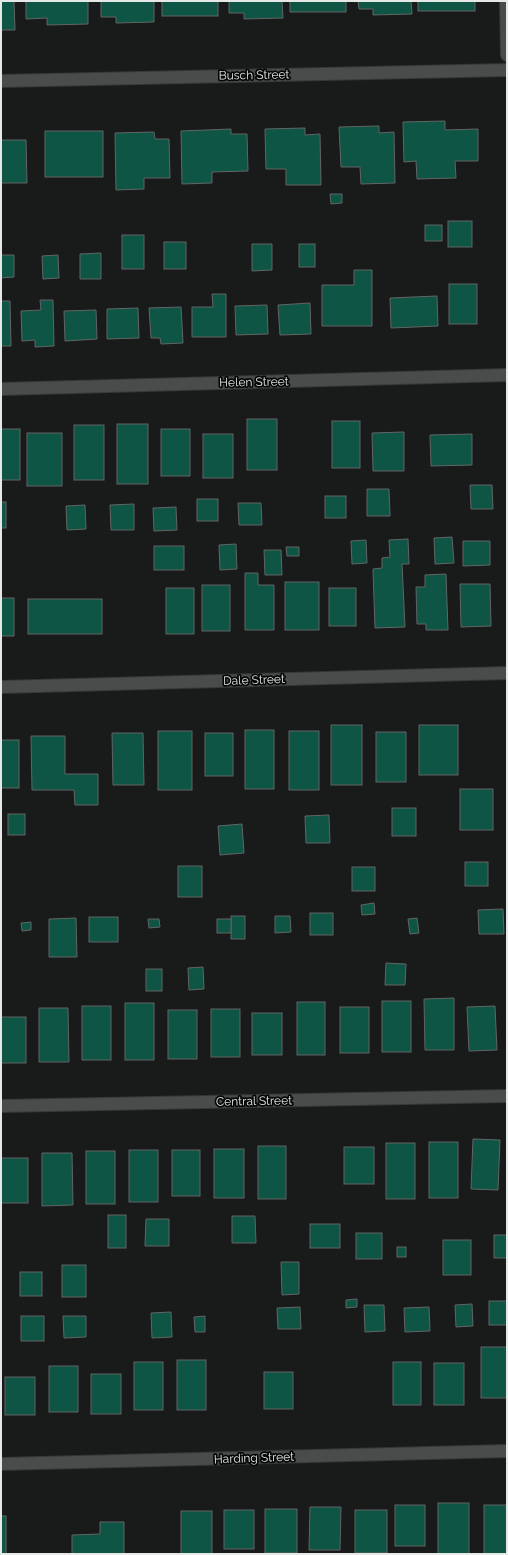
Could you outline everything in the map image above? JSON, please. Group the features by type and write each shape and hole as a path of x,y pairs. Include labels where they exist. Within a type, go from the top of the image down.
{"street":[{"path":"506,1 507,55"},
{"name":"Busch Street","path":"1,81 507,70"},
{"name":"Helen Street","path":"1,389 507,375"},
{"name":"Dale Street","path":"1,686 507,673"},
{"name":"Central Street","path":"1,1106 507,1096"},
{"name":"Harding Street","path":"1,1464 507,1451"}],"building":[{"path":"1,1 14,1 15,30 1,30"},
{"path":"26,1 88,1 88,24 47,25 47,18 26,19"},
{"path":"101,1 154,1 154,22 116,23 116,17 101,17"},
{"path":"162,1 218,1 218,16 162,16"},
{"path":"229,1 282,1 283,18 244,19 244,13 229,13"},
{"path":"290,1 346,1 346,12 290,12"},
{"path":"358,1 411,1 412,14 373,15 373,9 359,9"},
{"path":"418,1 475,1 475,11 418,11"},
{"path":"445,121 445,130 478,129 478,161 455,161 456,178 417,179 416,161 404,162 403,122"},
{"path":"379,126 379,133 394,132 395,183 361,184 360,167 341,167 339,127"},
{"path":"305,128 305,135 320,134 321,185 286,185 286,169 266,169 265,129"},
{"path":"231,129 231,134 247,134 248,171 212,172 212,183 182,184 181,131"},
{"path":"45,131 103,131 103,177 45,177"},
{"path":"154,132 155,139 169,139 170,178 144,178 144,189 116,190 115,133"},
{"path":"1,140 26,140 27,183 1,183"},
{"path":"330,194 342,194 342,203 331,204"},
{"path":"448,221 472,221 472,247 448,247"},
{"path":"425,225 442,225 442,241 425,241"},
{"path":"122,235 144,235 144,269 122,269"},
{"path":"164,242 186,242 186,269 164,269"},
{"path":"252,244 272,244 272,270 252,271"},
{"path":"299,244 315,244 315,267 299,267"},
{"path":"101,253 101,279 80,279 80,254"},
{"path":"1,255 14,255 14,277 1,278"},
{"path":"58,255 59,278 43,279 42,256"},
{"path":"354,270 372,270 372,326 322,326 322,285 354,285"},
{"path":"449,284 477,284 477,324 449,324"},
{"path":"212,294 226,294 226,337 192,337 192,307 213,307"},
{"path":"437,296 438,326 391,328 390,298"},
{"path":"40,300 53,300 54,346 35,347 35,340 22,341 21,311 41,310"},
{"path":"1,301 10,301 11,346 1,346"},
{"path":"310,303 311,334 280,335 278,305"},
{"path":"267,305 268,334 236,335 235,306"},
{"path":"181,307 183,343 161,344 160,338 151,338 149,308"},
{"path":"138,308 139,338 107,339 107,309"},
{"path":"96,310 97,339 65,341 64,311"},
{"path":"247,419 277,419 277,470 247,470"},
{"path":"332,421 360,421 360,468 332,468"},
{"path":"117,424 148,424 148,484 117,484"},
{"path":"74,425 104,425 104,480 74,480"},
{"path":"1,429 20,429 20,480 1,480"},
{"path":"161,429 190,429 190,476 161,476"},
{"path":"404,432 404,471 373,471 372,433"},
{"path":"27,433 62,433 62,486 27,486"},
{"path":"203,434 233,434 233,478 203,478"},
{"path":"472,434 472,465 431,466 430,435"},
{"path":"470,485 492,485 493,509 471,509"},
{"path":"367,489 389,489 390,516 367,516"},
{"path":"325,496 346,496 346,518 325,518"},
{"path":"197,499 218,499 218,521 197,521"},
{"path":"1,502 6,502 6,528 1,528"},
{"path":"238,503 261,503 262,525 239,525"},
{"path":"134,504 134,530 111,530 110,505"},
{"path":"85,505 86,529 67,530 66,506"},
{"path":"176,507 177,530 154,531 153,508"},
{"path":"452,537 454,563 435,564 434,538"},
{"path":"408,539 409,564 402,564 405,627 375,628 373,569 382,568 382,558 390,557 389,540"},
{"path":"366,540 367,563 352,564 351,541"},
{"path":"463,541 490,541 490,565 463,566"},
{"path":"236,544 237,569 220,570 219,545"},
{"path":"154,546 184,546 184,570 154,570"},
{"path":"286,547 299,547 299,556 287,556"},
{"path":"264,550 281,550 282,575 265,575"},
{"path":"245,573 258,573 258,585 274,585 274,630 245,630"},
{"path":"446,574 448,630 426,630 426,624 417,624 416,587 425,587 425,575"},
{"path":"285,582 319,582 319,630 285,630"},
{"path":"460,584 490,584 491,626 461,627"},
{"path":"202,585 230,585 230,631 202,631"},
{"path":"166,588 194,588 194,634 166,634"},
{"path":"329,588 356,588 356,626 329,626"},
{"path":"1,598 14,598 14,636 1,636"},
{"path":"28,599 102,599 102,634 28,634"},
{"path":"331,725 362,725 362,785 331,785"},
{"path":"419,725 458,725 458,775 419,775"},
{"path":"245,730 274,730 274,789 245,789"},
{"path":"158,731 192,731 192,790 158,790"},
{"path":"289,731 319,731 319,790 289,790"},
{"path":"376,732 406,732 406,782 376,782"},
{"path":"112,733 143,733 144,785 113,785"},
{"path":"205,733 233,733 233,776 205,776"},
{"path":"31,736 65,736 65,774 98,774 98,805 75,805 74,790 32,790"},
{"path":"1,740 19,740 19,788 1,788"},
{"path":"460,789 493,789 493,830 460,830"},
{"path":"392,808 416,808 416,836 392,836"},
{"path":"8,814 25,814 25,835 8,835"},
{"path":"329,815 330,843 306,843 305,816"},
{"path":"242,824 244,853 220,855 218,826"},
{"path":"465,862 488,862 488,886 465,886"},
{"path":"178,866 202,866 202,897 178,897"},
{"path":"352,867 375,867 375,891 352,891"},
{"path":"374,903 375,914 362,915 361,905"},
{"path":"503,909 504,934 479,934 478,910"},
{"path":"310,913 333,913 333,935 310,935"},
{"path":"231,916 245,916 245,939 231,939"},
{"path":"275,916 290,916 291,932 275,933"},
{"path":"89,917 118,917 118,942 89,942"},
{"path":"76,918 77,957 49,957 49,919"},
{"path":"417,918 419,933 410,934 408,919"},
{"path":"148,919 159,919 160,927 149,928"},
{"path":"217,919 231,919 231,933 217,933"},
{"path":"31,922 31,930 22,931 21,923"},
{"path":"386,963 406,964 405,985 385,985"},
{"path":"203,967 204,989 189,990 188,968"},
{"path":"146,969 162,969 162,991 146,991"},
{"path":"454,998 454,1050 425,1050 424,999"},
{"path":"382,1001 411,1001 411,1052 382,1052"},
{"path":"297,1002 325,1002 325,1055 297,1055"},
{"path":"125,1003 154,1003 154,1060 125,1060"},
{"path":"82,1006 111,1006 111,1060 82,1060"},
{"path":"495,1006 497,1050 469,1051 467,1007"},
{"path":"340,1007 369,1007 369,1053 340,1053"},
{"path":"39,1008 68,1008 69,1062 39,1062"},
{"path":"211,1009 240,1009 240,1057 211,1057"},
{"path":"168,1010 197,1010 197,1059 168,1059"},
{"path":"252,1013 282,1013 282,1055 252,1055"},
{"path":"1,1017 26,1017 26,1063 1,1063"},
{"path":"473,1139 500,1140 498,1190 471,1189"},
{"path":"429,1142 458,1142 458,1198 429,1198"},
{"path":"386,1143 415,1143 415,1199 386,1199"},
{"path":"258,1146 286,1146 286,1199 258,1199"},
{"path":"344,1147 374,1147 374,1184 344,1184"},
{"path":"214,1149 244,1149 244,1198 214,1198"},
{"path":"129,1150 158,1150 158,1202 129,1202"},
{"path":"172,1150 200,1150 200,1196 172,1196"},
{"path":"86,1151 115,1151 115,1204 86,1204"},
{"path":"42,1153 72,1153 73,1205 42,1206"},
{"path":"1,1158 28,1158 28,1203 1,1203"},
{"path":"108,1215 126,1215 126,1248 108,1248"},
{"path":"232,1216 255,1216 256,1243 232,1243"},
{"path":"146,1219 169,1219 169,1246 145,1246"},
{"path":"310,1224 340,1224 340,1248 310,1248"},
{"path":"356,1233 382,1233 382,1259 356,1259"},
{"path":"494,1235 507,1235 507,1258 494,1258"},
{"path":"443,1240 471,1240 471,1275 443,1275"},
{"path":"397,1247 406,1247 406,1257 397,1257"},
{"path":"281,1262 299,1262 299,1294 282,1295"},
{"path":"62,1265 86,1265 86,1297 62,1297"},
{"path":"20,1272 42,1272 42,1296 20,1296"},
{"path":"357,1299 357,1307 346,1308 346,1300"},
{"path":"489,1301 507,1301 507,1325 489,1325"},
{"path":"472,1304 473,1326 456,1327 455,1305"},
{"path":"364,1305 384,1305 385,1331 365,1332"},
{"path":"300,1307 301,1329 278,1329 277,1308"},
{"path":"429,1307 430,1331 405,1332 404,1308"},
{"path":"171,1312 172,1337 152,1338 151,1313"},
{"path":"21,1316 44,1316 44,1341 21,1341"},
{"path":"63,1316 86,1316 86,1337 64,1338"},
{"path":"205,1316 205,1332 195,1332 194,1317"},
{"path":"481,1347 507,1347 507,1398 481,1398"},
{"path":"177,1360 206,1360 206,1410 177,1410"},
{"path":"134,1362 163,1362 163,1410 134,1410"},
{"path":"393,1362 421,1362 421,1405 393,1405"},
{"path":"434,1363 464,1363 464,1405 434,1405"},
{"path":"49,1366 78,1366 78,1412 49,1412"},
{"path":"264,1372 293,1372 293,1409 264,1409"},
{"path":"91,1374 121,1374 121,1414 91,1414"},
{"path":"5,1377 35,1377 35,1415 5,1415"},
{"path":"438,1503 469,1503 469,1554 438,1554"},
{"path":"395,1505 425,1505 425,1546 395,1546"},
{"path":"484,1505 507,1505 507,1554 484,1554"},
{"path":"310,1507 341,1507 340,1550 309,1550"},
{"path":"265,1509 297,1509 297,1553 265,1553"},
{"path":"224,1510 254,1510 254,1549 224,1549"},
{"path":"355,1510 387,1510 387,1553 355,1553"},
{"path":"181,1511 212,1511 212,1554 181,1554"},
{"path":"1,1516 6,1516 6,1554 1,1554"},
{"path":"100,1522 124,1522 124,1554 72,1554 72,1535 100,1534"}]}
